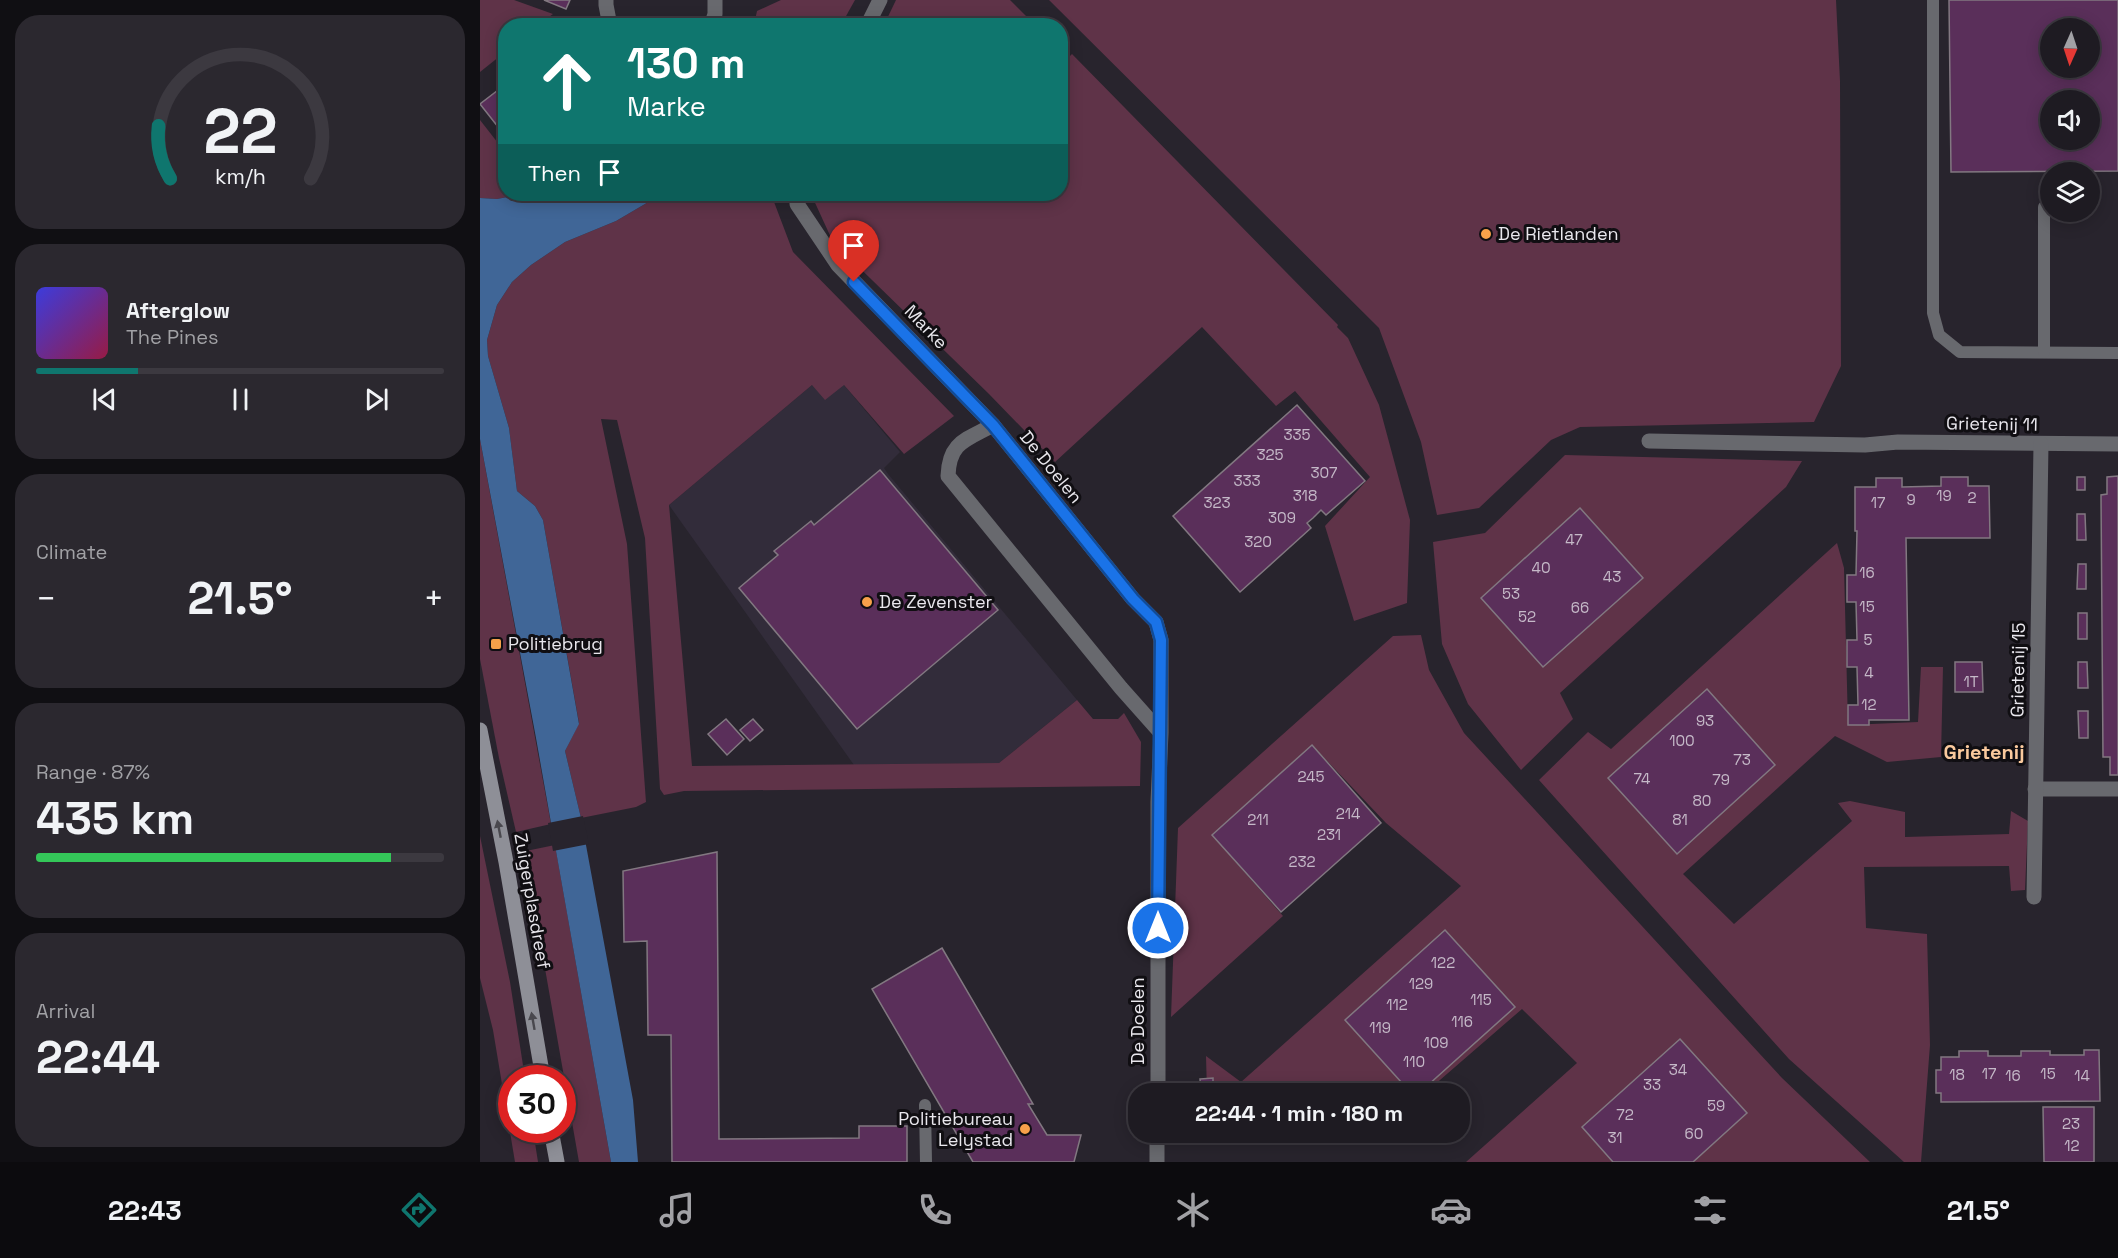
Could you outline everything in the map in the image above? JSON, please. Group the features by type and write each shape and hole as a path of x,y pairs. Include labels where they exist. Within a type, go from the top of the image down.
{"main road":[{"name":"Zuigerplasdreef","path":"480,730 506,862 541,1065"},
{"path":"553,1143 557,1162"}],"street":[{"path":"606,0 609,18"},
{"path":"714,18 715,0"},
{"path":"871,18 880,0"},
{"name":"Marke","path":"797,201 838,265 993,425"},
{"name":"De Doelen","path":"1158,1083 1158,802 1161,733 1161,640 1156,622 1126,590 993,425 960,443 948,458 948,476 1121,688 1161,733"},
{"name":"Grietenij 11","path":"1649,441 1865,445 1898,442 2118,444"},
{"name":"Grietenij 15","path":"2034,897 2041,444"},
{"path":"2035,789 2118,789"},
{"path":"1157,1143 1157,1162"}],"lane":[{"path":"1933,0 1934,313 1939,334 1960,352 2118,353"},
{"path":"2044,222 2044,352"},
{"path":"925,1105 926,1162"}],"shaded area":[{"path":"480,0 514,0 553,14 548,18 498,18 498,58 480,72"},
{"path":"781,0 855,0 845,18 756,18 757,11"},
{"path":"896,0 1010,0 1028,18 887,18"},
{"name":"De Rietlanden","path":"1049,0 1836,0 1840,81 1841,366 1814,422 1580,427 1551,440 1479,508 1437,515 1421,442 1379,328"},
{"path":"1072,54 1338,325 1337,327 1348,338 1379,405 1410,520 1407,603 1354,621 1325,526 1370,477 1295,391 1276,406 1202,327 1055,462 989,394 833,242 814,201 1068,201 1068,58"},
{"path":"480,120 498,143 498,199 480,198"},
{"path":"650,201 774,201 793,252 954,416 904,454 844,385 825,400 812,385 669,505 692,766 999,763 1077,700 1093,719 1118,719 1124,713 1141,742 1140,786 684,791 664,795 660,789 645,538 617,420 601,419 627,544 646,802 636,807 581,818 565,751 579,723 543,520 535,506 517,491 509,428 488,356 487,340 497,305 512,282 531,265 565,242 616,221"},
{"name":"De Zevenster","path":"812,385 844,385 900,452 884,468 888,474 1077,700 999,763 854,765 669,505"},
{"path":"480,439 551,824 516,832 480,659"},
{"path":"1565,455 1802,461 1786,487 1560,693 1573,719 1521,770 1468,704 1442,644 1433,542 1485,533"},
{"path":"1837,543 1844,568 1848,725 1918,722 1921,667 1943,667 1941,757 1887,762 1835,736 1683,874 1734,924 1852,821 1838,803 1850,801 1905,812 1905,837 2009,834 2011,811 2028,821 2025,890 2011,891 2009,866 1864,867 1866,928 1927,934 1930,1045 1921,1162 1904,1162 1789,1059 1539,780 1588,732 1611,749"},
{"path":"1421,635 1429,670 1464,733 1782,1078 1870,1162 1466,1162 1577,1063 1522,1009 1437,1083 1207,1083 1206,1056 1241,1082 1461,886 1386,823 1312,745 1212,835 1283,916 1171,1017 1178,828 1393,636"},
{"path":"480,836 510,982 523,1065 499,1065 480,978"},
{"path":"555,845 611,1162 579,1162 576,1143 576,1065 562,1065 537,923 521,852"},
{"path":"512,1143 535,1143 538,1162 515,1162"}],"water":[{"path":"480,198 497,199 498,201 650,201 616,221 565,242 531,265 512,282 497,305 487,340 488,356 509,428 517,491 535,506 543,520 579,724 565,751 581,818 633,1100 638,1162 611,1162 480,439"}],"pier":[{"path":"583,816 589,844 553,851 548,823"}],"building":[{"path":"544,0 570,0 566,9"},
{"path":"1949,0 2118,0 2118,171 2100,171 2100,162 2040,162 2040,171 1951,172"},
{"path":"498,90 498,127 480,104"},
{"path":"1297,405 1365,481 1326,515 1321,510 1307,523 1311,528 1240,592 1173,516"},
{"path":"880,470 998,610 857,729 739,588 778,555 774,551 811,521 814,525"},
{"path":"2118,476 2118,775 2110,775 2110,757 2103,757 2101,495 2107,494 2107,477"},
{"path":"1941,477 1968,477 1968,486 1989,486 1990,538 1906,538 1909,720 1869,720 1869,725 1848,725 1848,705 1858,705 1857,667 1847,667 1847,640 1857,640 1856,602 1847,602 1847,575 1856,575 1855,487 1876,487 1876,478 1902,478 1902,487 1941,486"},
{"path":"2077,477 2085,477 2085,490 2077,490"},
{"path":"1580,508 1643,578 1543,667 1481,598"},
{"path":"2077,514 2085,514 2086,540 2077,540"},
{"path":"2078,564 2086,564 2086,589 2077,589"},
{"path":"2078,613 2087,613 2087,639 2078,639"},
{"path":"1955,662 1982,662 1983,692 1955,692"},
{"path":"2078,662 2087,662 2088,688 2078,688"},
{"path":"1707,689 1775,765 1677,854 1608,778"},
{"path":"2078,711 2088,711 2088,738 2079,738"},
{"path":"726,719 744,739 727,755 708,734"},
{"path":"753,719 763,730 750,741 740,730"},
{"path":"1312,745 1381,823 1281,912 1212,835"},
{"path":"717,852 719,1139 859,1138 859,1126 907,1126 907,1162 672,1162 671,1035 648,1035 647,941 624,942 623,871"},
{"path":"1445,930 1515,1007 1430,1083 1402,1083 1345,1020"},
{"path":"942,948 1033,1104 1028,1104 1047,1135 1081,1135 1074,1162 973,1162 872,989"},
{"path":"1680,1039 1747,1113 1693,1162 1613,1162 1582,1127"},
{"path":"2084,1050 2099,1050 2100,1101 1941,1102 1941,1093 1936,1093 1936,1070 1941,1070 1941,1057 1959,1057 1959,1051 1988,1051 1988,1056 2021,1056 2021,1051 2050,1051 2050,1055 2084,1055"},
{"path":"1213,1078 1213,1083 1200,1083 1200,1079"},
{"path":"2043,1107 2094,1107 2094,1162 2044,1162"}],"place":[{"name":"De Rietlanden","path":"1486,234"},
{"name":"De Zevenster","path":"867,602"},
{"name":"Politiebrug","path":"496,644"},
{"name":"Politiebureau Lelystad","path":"1025,1129"}],"district":[{"name":"Grietenij","path":"1984,752"}],"route":[{"path":"854,282 993,425 1133,599 1156,622 1161,640 1158,928"}]}
